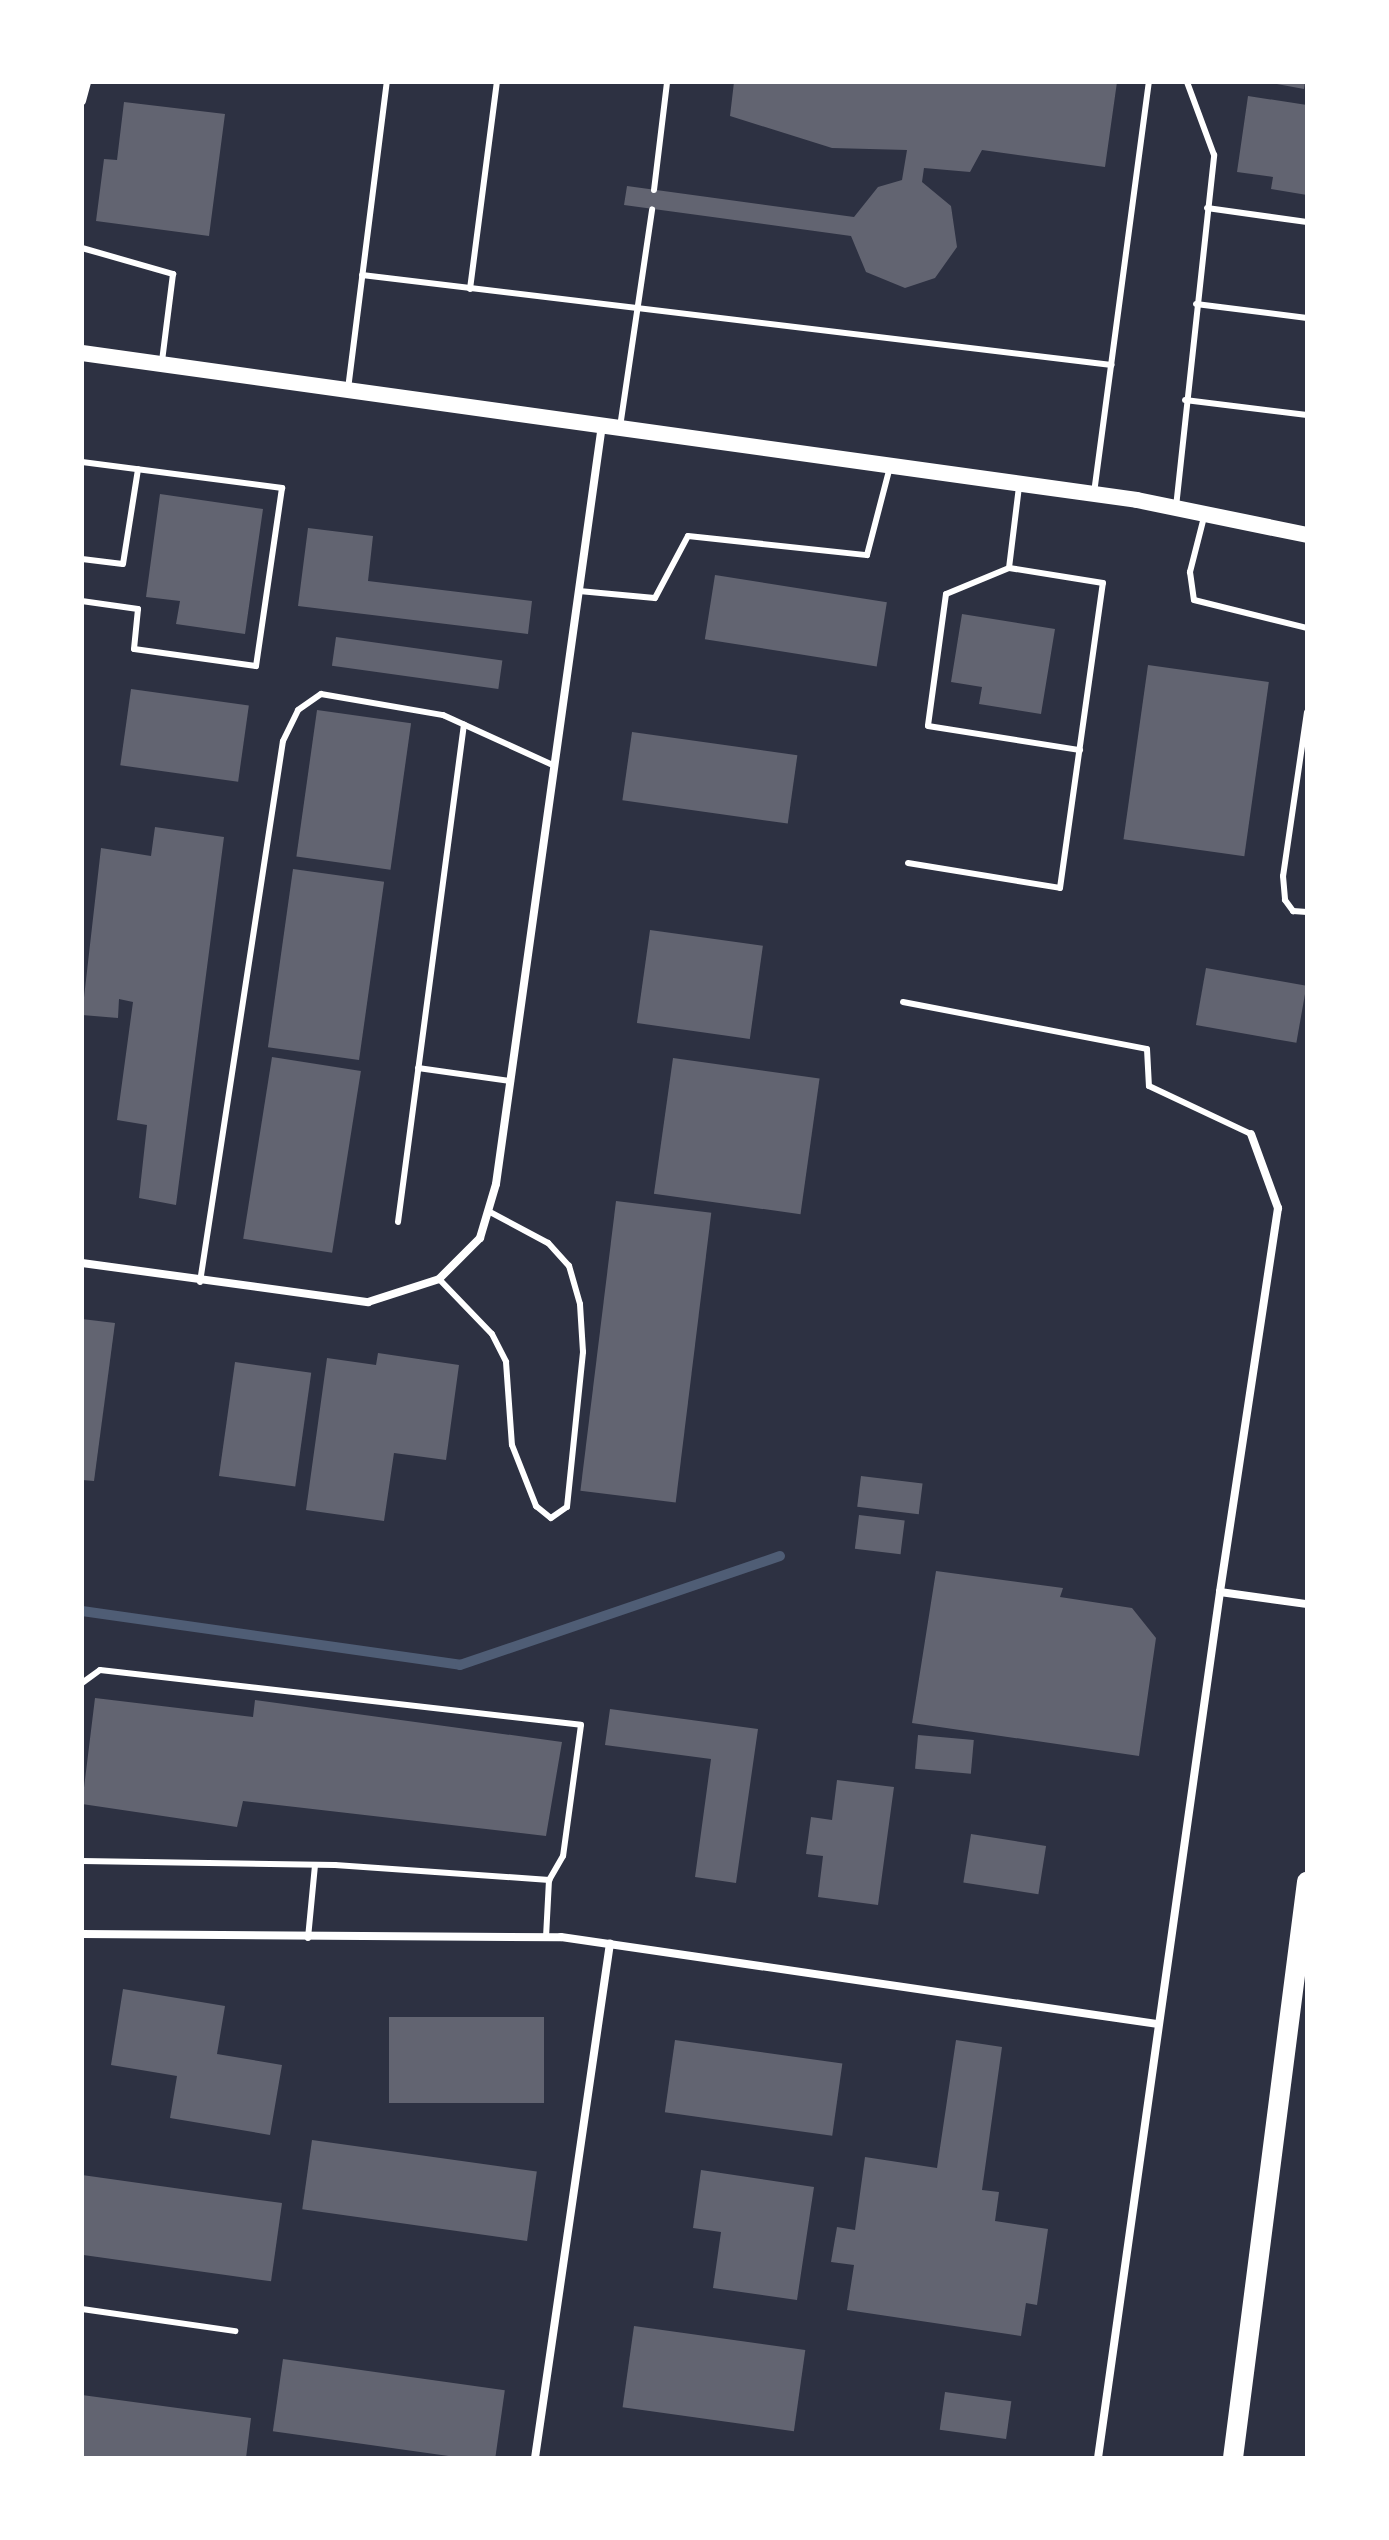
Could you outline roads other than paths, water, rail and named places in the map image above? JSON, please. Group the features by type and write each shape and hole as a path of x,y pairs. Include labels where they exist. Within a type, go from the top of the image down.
{"main road":[{"path":"82,354 1094,493 1307,535"},
{"path":"1233,2458 1307,1882"}],"street":[{"path":"82,101 87,82"},
{"path":"82,1263 200,1282 368,1302 439,1279 467,1260 490,1212 602,424"},
{"path":"1098,2458 1157,2024 1278,1208 1251,1134"},
{"path":"1220,1592 1307,1604"},
{"path":"82,1934 308,1938 546,1937 610,1943 1157,2024"},
{"path":"535,2458 610,1943"}],"lane":[{"path":"348,389 387,82"},
{"path":"470,289 497,82"},
{"path":"654,190 667,82"},
{"path":"1094,493 1149,82"},
{"path":"1176,508 1185,400 1214,155 1187,82"},
{"path":"1207,208 1307,222"},
{"path":"620,427 652,209"},
{"path":"82,248 173,274 162,364"},
{"path":"362,275 1112,365"},
{"path":"1196,304 1307,318"},
{"path":"1185,400 1307,415"},
{"path":"82,462 282,488 256,666 134,649 138,609 82,601"},
{"path":"579,591 655,598 688,536 867,555 878,535 891,465"},
{"path":"82,559 123,564 138,469"},
{"path":"1009,568 1019,483"},
{"path":"1205,513 1190,572 1194,600 1307,628"},
{"path":"908,863 1060,888 1080,750 1103,583 1009,568 946,594 928,726 1080,750"},
{"path":"200,1282 283,741 298,710 321,694 464,724 555,766"},
{"path":"1307,712 1283,876 1285,900 1293,911 1307,912"},
{"path":"398,1222 464,724"},
{"path":"903,1002 1147,1049 1149,1086 1251,1134"},
{"path":"418,1068 511,1081"},
{"path":"439,1279 492,1334 506,1362 512,1445 536,1506 551,1518 567,1507 583,1352 580,1304 569,1266 548,1243 490,1212"},
{"path":"82,1683 100,1670 581,1725 563,1856 549,1880 546,1937"},
{"path":"82,1861 315,1865 549,1880"},
{"path":"308,1938 315,1865"},
{"path":"82,2309 235,2331"}],"waterway":[{"path":"82,1611 460,1665 780,1556"}]}
